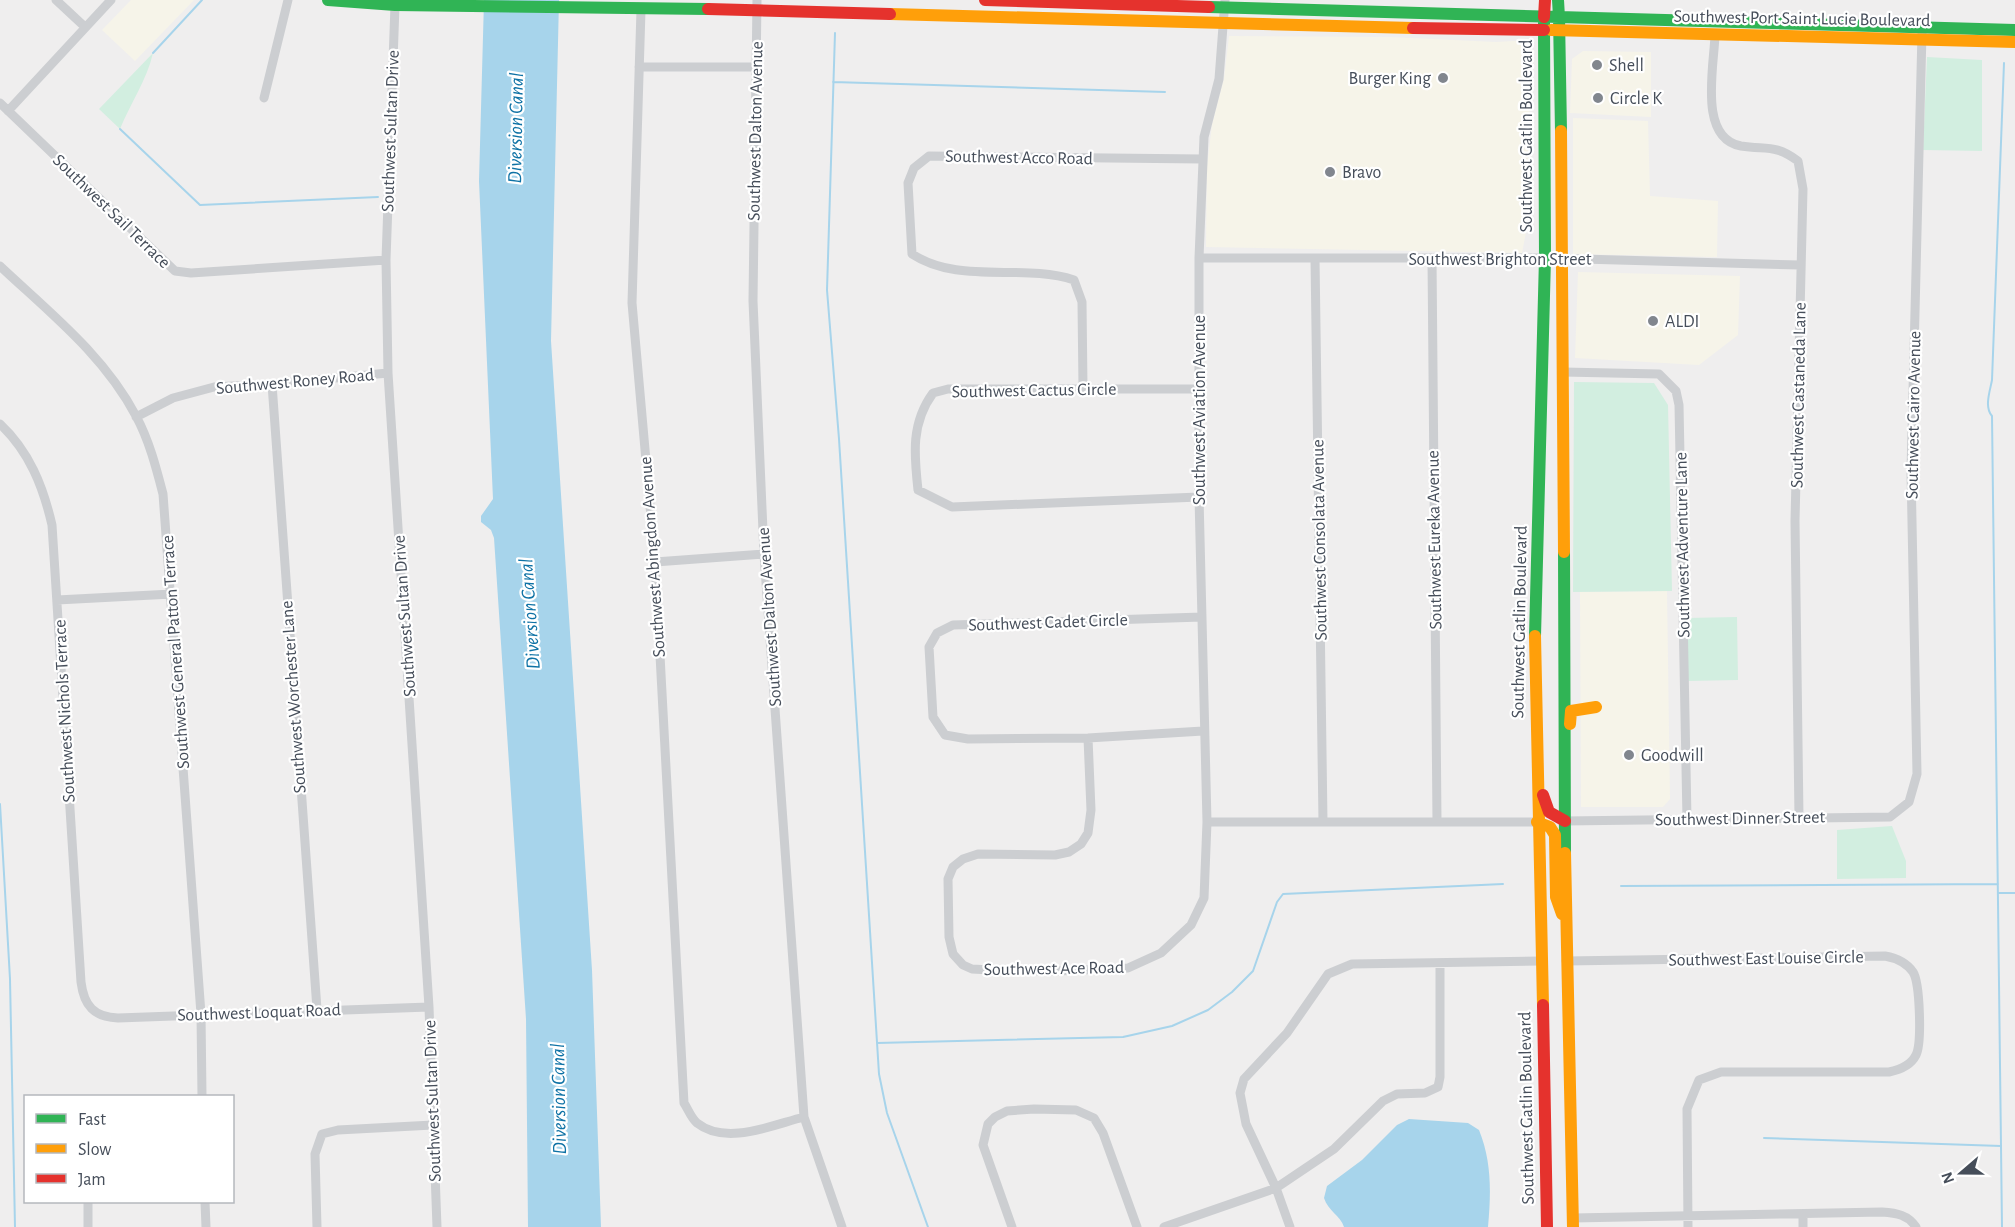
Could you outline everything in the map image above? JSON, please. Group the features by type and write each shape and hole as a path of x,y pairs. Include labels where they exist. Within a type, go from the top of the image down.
{"main road":[{"name":"Southwest Port Saint Lucie Boulevard","path":"328,0 395,5 641,10 757,5 1225,24 1715,35 2015,30"},
{"name":"Southwest Port Saint Lucie Boulevard","path":"985,0 1225,4 1559,17 1922,33 2015,42"},
{"name":"Southwest Gatlin Boulevard","path":"1545,0 1545,258 1535,633 1547,1227"},
{"name":"Southwest Gatlin Boulevard","path":"1558,0 1564,258 1565,925 1573,1222"},
{"path":"1564,695 1572,702 1590,703 1596,707 1570,713 1569,774 1565,794"},
{"path":"1536,728 1542,744 1544,804 1550,814 1565,821"},
{"path":"1538,822 1550,827 1555,835 1556,897 1565,925"}],"street":[{"path":"56,0 85,27"},
{"path":"8,111 111,0"},
{"path":"264,98 288,0"},
{"name":"Southwest Aviation Avenue","path":"1207,822 1199,497 1199,258 1204,137 1219,79 1225,4"},
{"name":"Southwest Sultan Drive","path":"395,5 386,260 388,373 429,1007 437,1227"},
{"name":"Southwest Dalton Avenue","path":"757,5 753,302 764,554 804,1117 839,1226"},
{"name":"Southwest Abingdon Avenue","path":"641,10 632,303 655,561 684,1103 695,1122 712,1131 736,1134 804,1117"},
{"name":"Southwest Cairo Avenue","path":"1910,802 1917,774 1911,471 1922,33"},
{"name":"Southwest Castaneda Lane","path":"1715,35 1712,118 1722,138 1739,145 1782,149 1798,161 1803,189 1795,521 1799,817"},
{"path":"639,67 756,67"},
{"name":"Southwest Sail Terrace","path":"0,103 175,271 190,273 386,260"},
{"name":"Southwest Acco Road","path":"1083,388 1082,302 1074,280 1054,274 957,270 927,264 912,254 908,183 914,168 929,156 1202,159"},
{"name":"Southwest Brighton Street","path":"1199,258 1564,258 1800,265"},
{"name":"Southwest Consolata Avenue","path":"1315,258 1323,822"},
{"name":"Southwest Eureka Avenue","path":"1432,258 1437,822"},
{"name":"Southwest General Patton Terrace","path":"0,266 95,356 136,417 152,454 163,494 201,1014 202,1095"},
{"name":"Southwest Adventure Lane","path":"1563,372 1659,374 1670,384 1678,398 1687,819"},
{"name":"Southwest Roney Road","path":"136,417 172,398 214,387 388,373"},
{"name":"Southwest Worchester Lane","path":"272,384 317,1009"},
{"name":"Southwest Cactus Circle","path":"1199,389 948,389 933,393 920,411 914,454 918,490 952,507 1199,497"},
{"name":"Southwest Nichols Terrace","path":"0,424 28,459 45,498 52,525 81,982 83,997 92,1011"},
{"path":"655,561 764,554"},
{"path":"57,600 172,594"},
{"name":"Southwest Cadet Circle","path":"1202,617 953,625 937,633 930,647 933,717 945,735 968,739 1088,738 1203,731"},
{"name":"Southwest Ace Road","path":"1088,738 1091,810 1088,833 1081,844 1069,852 1055,855 978,854 963,859 953,867 947,893 949,937 957,961 972,969 1057,971 1128,968 1161,953 1191,925 1204,898 1207,822"},
{"name":"Southwest Dinner Street","path":"1565,821 1890,817 1910,802"},
{"path":"1207,822 1538,822"},
{"name":"Southwest East Louise Circle","path":"1566,961 1885,956 1901,961 1915,977 1918,1019 1916,1054 1901,1069 1889,1072 1721,1072 1699,1080 1687,1109 1688,1214"},
{"path":"1290,1227 1276,1188 1246,1124 1240,1093 1244,1079 1287,1033 1328,974 1352,964 1540,961"},
{"path":"1164,1227 1276,1188 1334,1149 1383,1101 1397,1094 1425,1093 1438,1087 1440,1077 1440,963"},
{"name":"Southwest Loquat Road","path":"92,1011 99,1016 118,1018 317,1009 429,1007"},
{"path":"1012,1227 983,1145 988,1124 995,1117 1007,1111 1076,1110 1094,1118 1103,1133 1137,1227"},
{"path":"317,1227 315,1154 322,1134 338,1130 433,1125"},
{"path":"88,1203 88,1227"},
{"path":"205,1203 206,1227"},
{"path":"1573,1222 1688,1214 1893,1213 1914,1224"},
{"path":"1688,1214 1688,1227"},
{"path":"1803,1214 1803,1227"}],"shaded area":[{"path":"131,0 194,0 135,61 102,30"},
{"path":"1229,36 1391,37 1496,42 1531,40 1527,227 1522,253 1206,247 1207,166 1212,125 1224,79"},
{"path":"1583,51 1651,52 1651,117 1570,113 1572,59"},
{"path":"1573,118 1648,121 1650,196 1718,201 1717,257 1573,254"},
{"path":"1578,272 1740,276 1738,335 1699,365 1575,358"},
{"path":"1667,591 1670,799 1663,807 1581,807 1580,592"}],"green space":[{"path":"153,53 147,73 120,129 99,109"},
{"path":"1927,57 1982,60 1982,151 1923,150"},
{"path":"1574,382 1654,383 1668,405 1672,591 1573,592"},
{"path":"1737,617 1738,680 1688,681 1686,618"},
{"path":"1892,826 1906,861 1906,878 1837,879 1837,830"}],"water":[{"name":"Diversion Canal","path":"484,0 559,0 551,341 592,970 601,1227 528,1227 526,1019 494,538 491,530 481,522 481,516 493,499 479,181"},
{"path":"1409,1119 1468,1123 1479,1130 1490,1178 1488,1227 1344,1227 1328,1206 1324,1198 1327,1186 1362,1160 1397,1125"}],"waterway":[{"path":"153,53 202,0"},
{"path":"835,33 827,290 839,439 879,1074 887,1113 928,1227"},
{"path":"2002,1227 1992,416 1988,404 1992,380 2004,63"},
{"path":"833,82 1165,92"},
{"path":"120,129 200,205 378,197"},
{"path":"0,804 10,979 15,1227"},
{"path":"877,1043 1123,1037 1172,1026 1208,1010 1232,992 1253,971 1277,902 1283,894 1503,884"},
{"path":"1621,886 1998,884"},
{"path":"1998,893 2015,893"},
{"path":"1764,1138 2001,1146"}],"traffic: fast":[{"path":"328,0 395,5 708,9"},
{"path":"1558,0 1559,17 2015,30"},
{"path":"1209,7 1559,17 1561,131"},
{"path":"1535,636 1545,258 1544,22"},
{"path":"1564,552 1565,853"}],"traffic: slow":[{"path":"890,14 1413,28"},
{"path":"1551,30 2015,42"},
{"path":"1561,131 1564,552"},
{"path":"1535,636 1543,1005"},
{"path":"1570,724 1571,711 1596,707"},
{"path":"1537,822 1550,827 1555,835 1556,897 1562,914"},
{"path":"1565,853 1573,1227"}],"traffic: jam":[{"path":"985,0 1209,7"},
{"path":"1544,17 1545,0"},
{"path":"708,9 890,14"},
{"path":"1413,28 1544,30"},
{"path":"1543,795 1549,812 1565,821"},
{"path":"1543,1005 1547,1227"}],"place":[{"name":"Shell","path":"1597,65"},
{"name":"Burger King","path":"1443,78"},
{"name":"Circle K","path":"1598,98"},
{"name":"Bravo","path":"1330,172"},
{"name":"ALDI","path":"1653,321"},
{"name":"Goodwill","path":"1629,755"}]}
